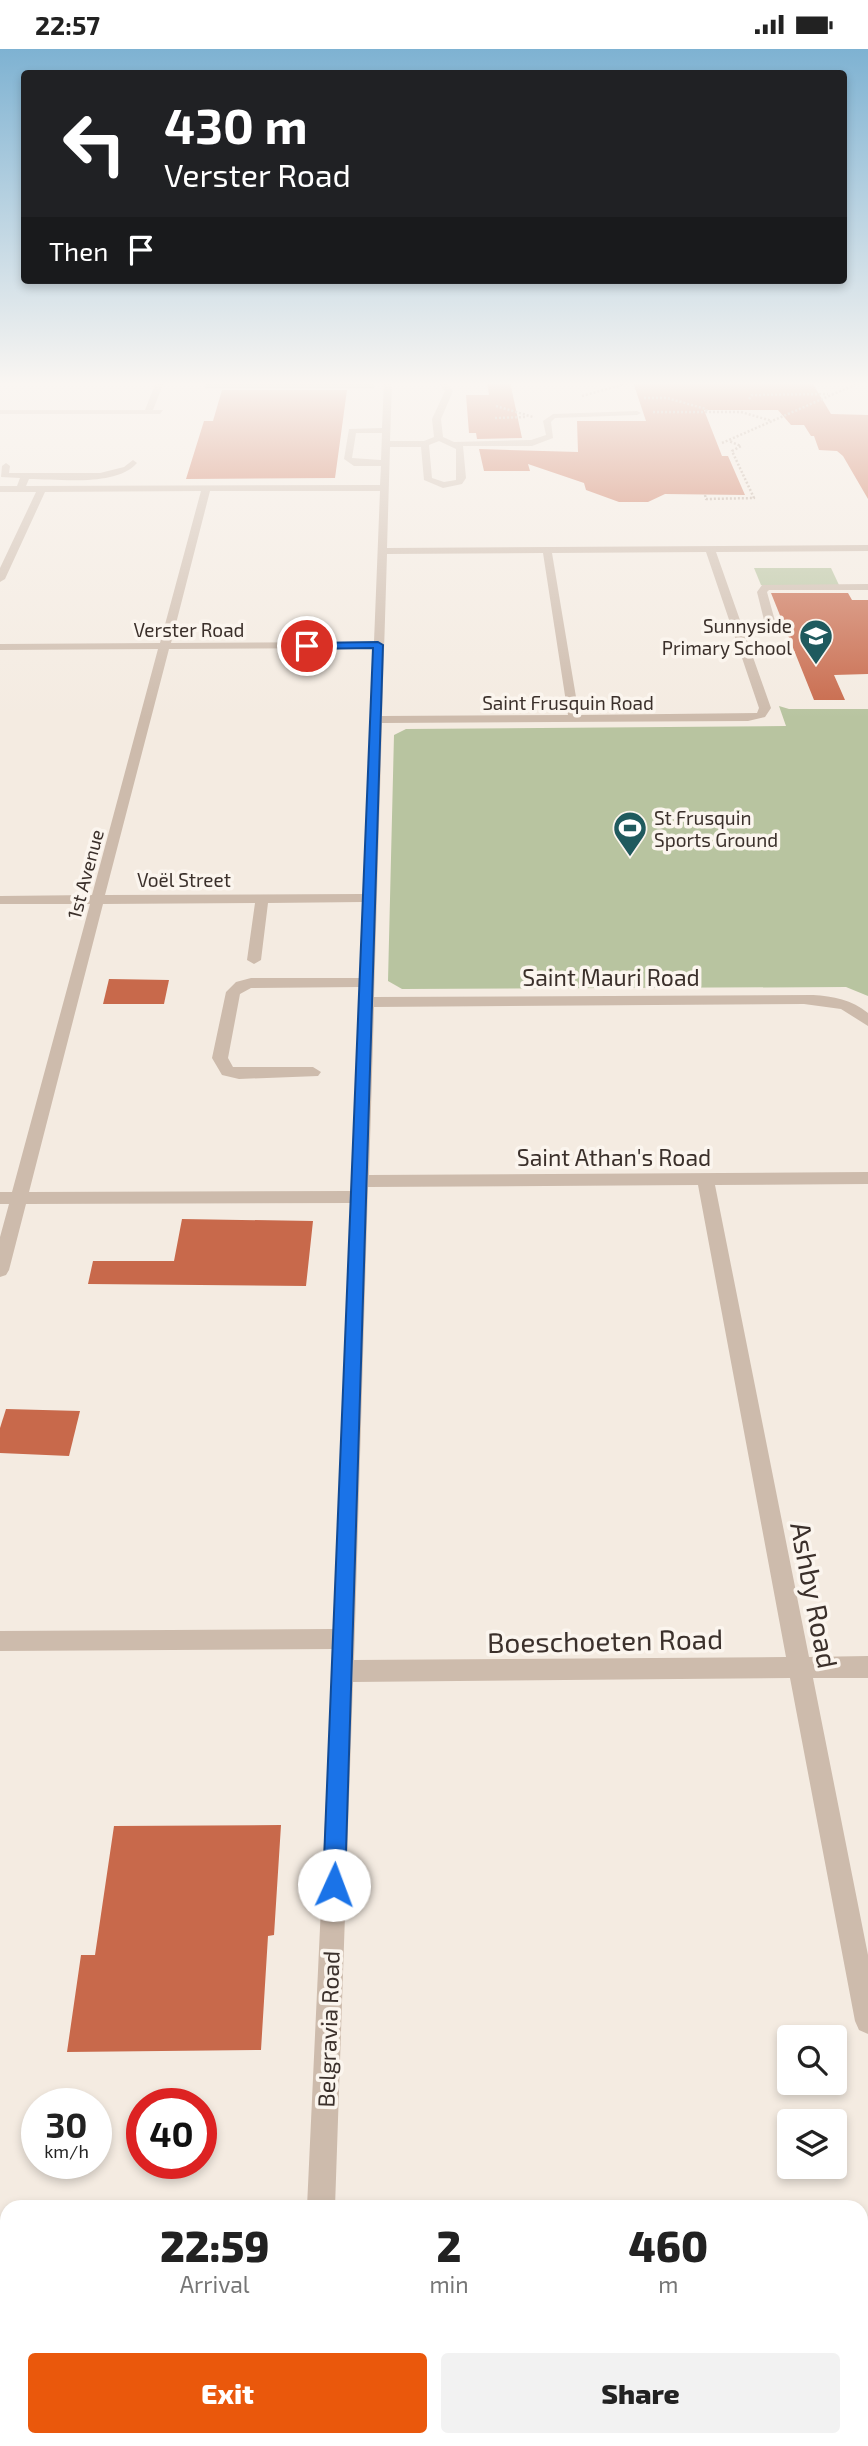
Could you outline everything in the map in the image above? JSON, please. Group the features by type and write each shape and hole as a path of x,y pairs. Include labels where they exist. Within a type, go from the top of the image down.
{"street":[{"path":"0,579 40,494"},
{"name":"1st Avenue","path":"0,1270 204,494"},
{"name":"Belgravia Road","path":"321,2200 344,1639 383,494"},
{"path":"382,551 868,548"},
{"path":"710,549 737,626 759,626 770,621 762,592 766,587 868,587"},
{"path":"547,550 574,719"},
{"name":"Saint Frusquin Road","path":"376,720 761,716 765,708 737,626"},
{"name":"Verster Road","path":"0,647 378,645"},
{"path":"254,960 261,898"},
{"name":"Voël Street","path":"0,899 369,898"},
{"name":"Saint Mauri Road","path":"313,1072 239,1074 227,1071 220,1059 233,992 242,985 251,983 367,992 804,999 826,1000 852,1007"},
{"path":"868,997 852,1007 868,1021"},
{"name":"Saint Athan's Road","path":"0,1198 705,1179 868,1178"},
{"name":"Ashby Road","path":"705,1179 868,2021"},
{"path":"0,1641 344,1639"},
{"name":"Boeschoeten Road","path":"342,1671 868,1667"}],"path":[{"path":"705,495 706,499 754,498 752,494"}],"green space":[{"path":"754,568 831,568 839,585 761,585"},
{"name":"St Frusquin Sports Ground","path":"779,706 789,709 868,709 868,996 846,987 402,989 388,981 394,735 406,729 786,726"}],"building":[{"path":"597,494 745,494 745,495 665,494 648,502 619,502"},
{"path":"771,593 848,593 852,600 868,600 868,674 834,675 845,700 814,700"},
{"path":"109,979 169,980 164,1004 103,1004"},
{"path":"182,1219 313,1221 306,1286 88,1284 93,1261 174,1261"},
{"path":"6,1409 80,1411 69,1456 0,1453 0,1428"},
{"path":"281,1825 274,1935 268,1936 261,2050 67,2052 81,1955 95,1955 114,1826"}],"place":[{"name":"Sunnyside Primary School","path":"816,666"},
{"name":"St Frusquin Sports Ground","path":"630,858"}],"route":[{"path":"307,646 378,645 334,1885"}]}
